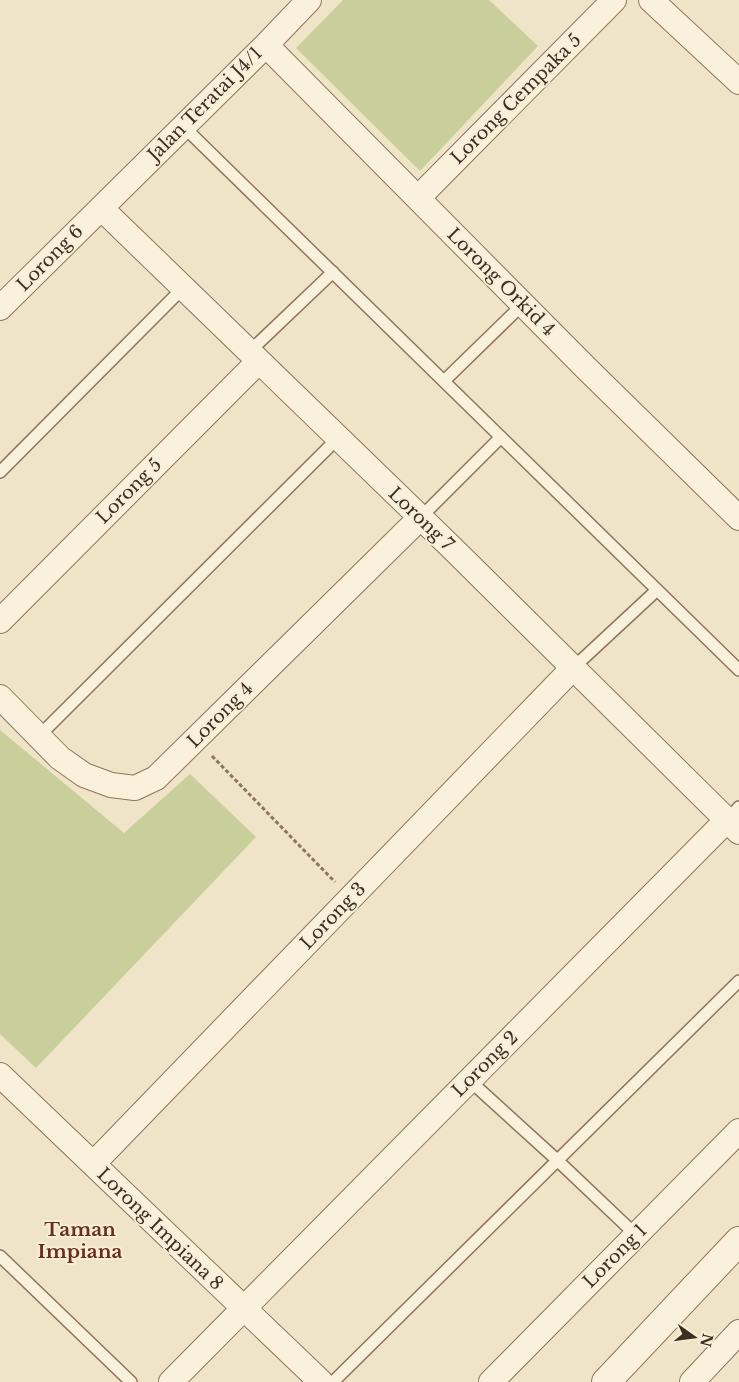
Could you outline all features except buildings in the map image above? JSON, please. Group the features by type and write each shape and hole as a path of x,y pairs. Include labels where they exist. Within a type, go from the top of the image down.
{"street":[{"name":"Jalan Teratai J4/1","path":"101,208 309,0"},
{"name":"Lorong Cempaka 5","path":"418,198 614,0"},
{"path":"651,0 739,82"},
{"name":"Lorong Orkid 4","path":"266,44 586,368 739,518"},
{"name":"Lorong 7","path":"101,208 573,668 735,820"},
{"name":"Lorong 6","path":"0,308 101,208"},
{"name":"Lorong 5","path":"1,618 254,356"},
{"name":"Lorong 4","path":"0,697 60,758 84,775 111,785 134,788 156,778 420,518"},
{"name":"Lorong 3","path":"93,1164 573,668"},
{"name":"Lorong 2","path":"171,1382 469,1080 735,820"},
{"name":"Lorong Impiana 8","path":"0,1075 321,1382"},
{"name":"Lorong 1","path":"491,1382 739,1131"},
{"path":"606,1382 739,1241"},
{"path":"692,1382 739,1332"}],"lane":[{"path":"183,126 739,670"},
{"path":"254,356 333,272"},
{"path":"0,472 184,288"},
{"path":"444,381 523,304"},
{"path":"420,518 501,437"},
{"path":"39,736 338,438"},
{"path":"573,668 657,590"},
{"path":"333,1382 739,981"},
{"path":"469,1080 636,1235"},
{"path":"0,1256 131,1382"}],"path":[{"path":"195,739 351,898"}],"green space":[{"path":"343,0 489,0 538,46 420,171 296,48"},
{"path":"0,730 124,833 190,774 256,837 36,1068 0,1034"}],"district":[{"name":"Taman Impiana","path":"80,1240"}]}
